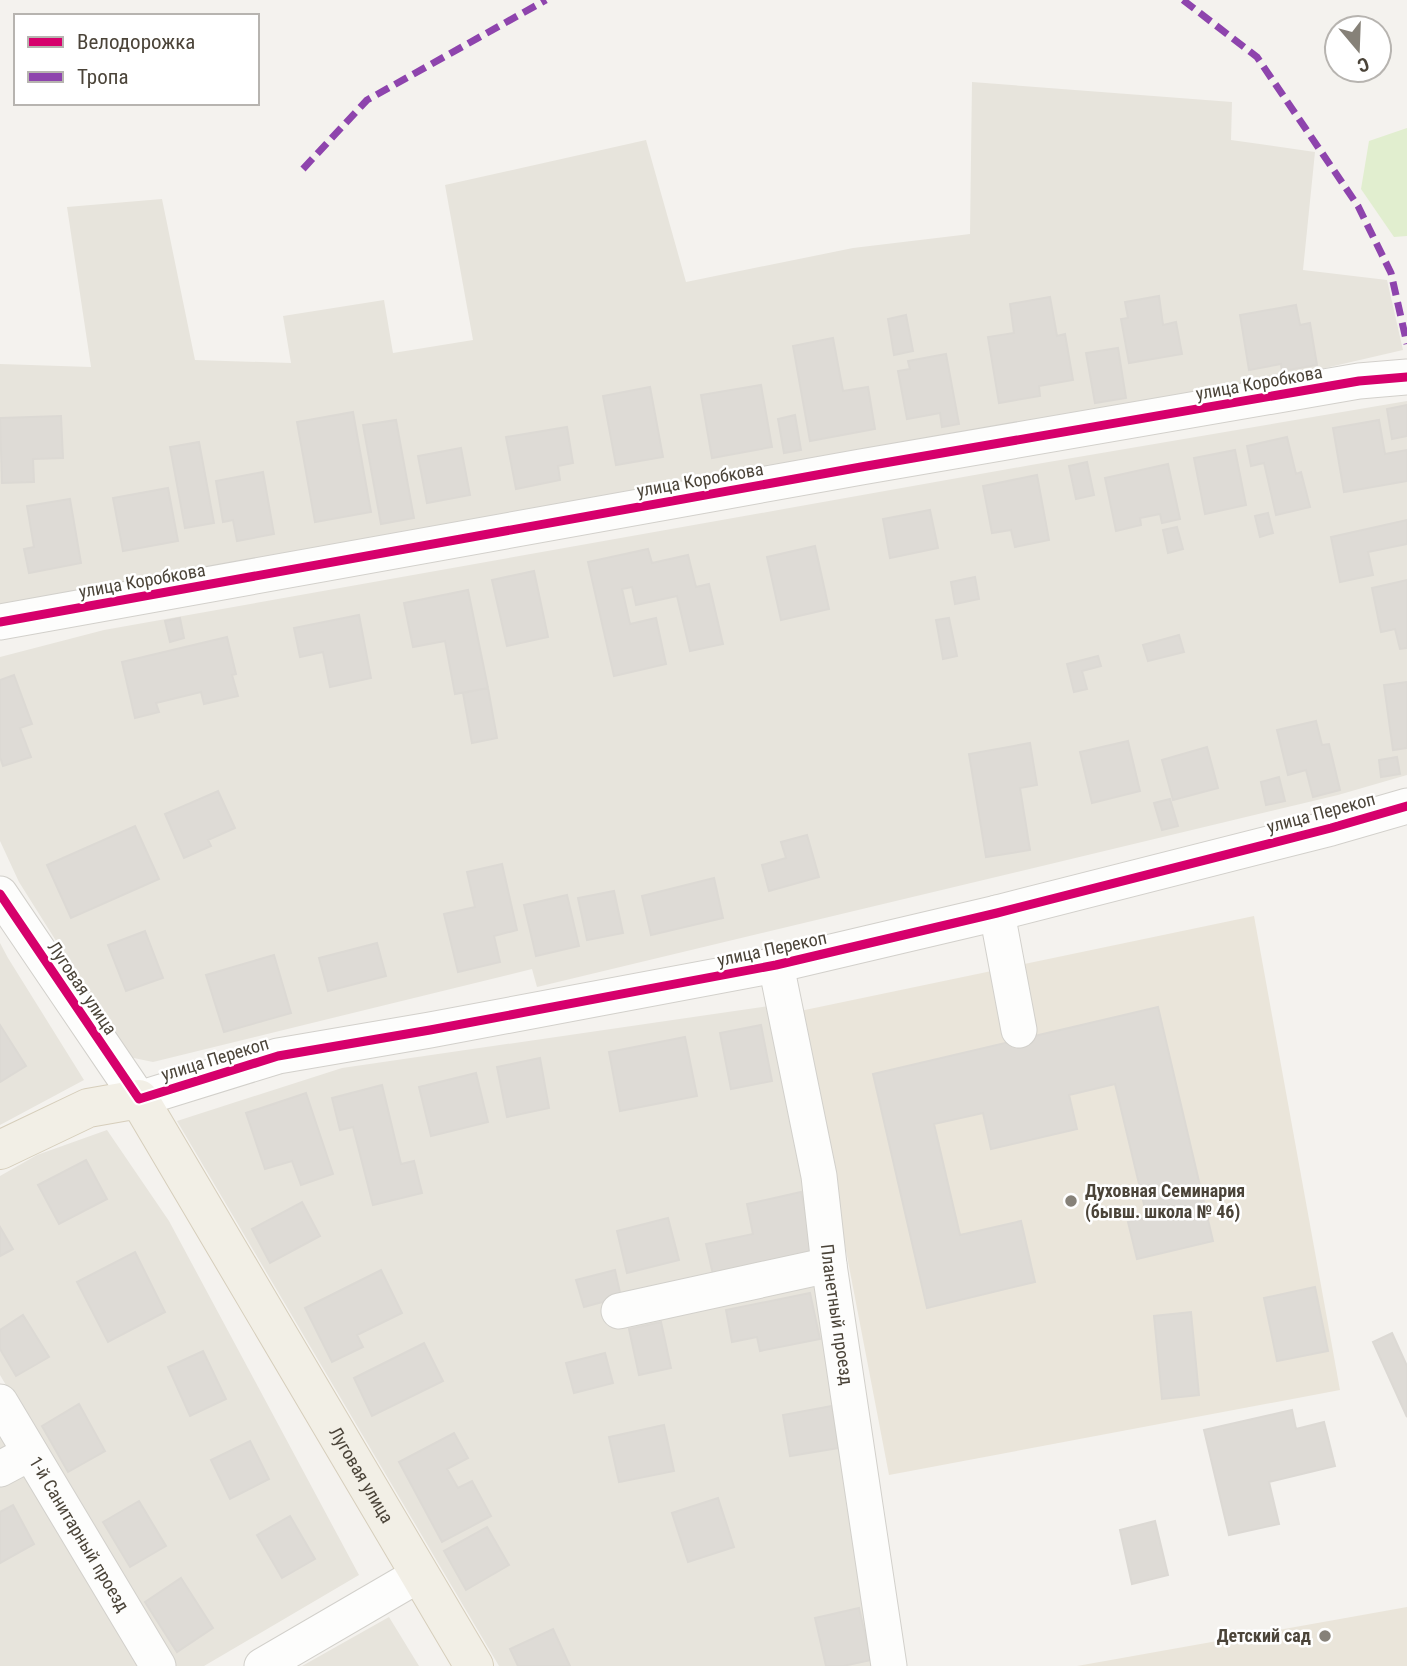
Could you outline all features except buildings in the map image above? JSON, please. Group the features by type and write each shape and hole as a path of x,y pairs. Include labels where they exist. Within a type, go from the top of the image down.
{"main road":[{"name":"улица Перекоп","path":"0,1150 88,1108 139,1099"},
{"name":"Луговая улица","path":"139,1099 474,1666"}],"street":[{"name":"улица Коробкова","path":"0,622 861,467 1359,382 1407,377"},
{"name":"улица Перекоп","path":"139,1099 278,1056 776,965 997,913 1407,806"},
{"name":"Луговая улица","path":"0,894 139,1099"},
{"path":"997,913 1019,1030"},
{"name":"Планетный проезд","path":"776,965 819,1176 889,1666"},
{"path":"619,1311 830,1265"},
{"name":"1-й Санитарный проезд","path":"0,1402 15,1461 158,1666"},
{"path":"262,1666 420,1574"}],"shaded area":[{"path":"972,82 1232,102 1231,140 1315,152 1303,270 1387,280 1403,350 1295,375 0,604 0,364 91,367 67,207 162,199 195,360 291,363 283,316 384,300 393,353 473,340 445,185 646,140 686,282 853,248 970,234"},
{"path":"1407,401 1407,775 1338,795 537,987 532,969 153,1062 129,1057 19,882 0,841 0,657 104,630"},
{"name":"Духовная Семинария (бывш. школа № 46)","path":"1254,916 1340,1390 889,1475 800,1011"},
{"path":"0,943 84,1080 0,1125"},
{"path":"769,1006 809,1173 877,1666 499,1666 177,1121 342,1068"},
{"path":"107,1130 169,1221 359,1575 204,1666 172,1666 0,1375 0,1176 37,1155"},
{"path":"0,1433 141,1666 0,1666"},
{"name":"Детский сад","path":"1407,1607 1407,1666 1077,1666"},
{"path":"389,1617 419,1666 302,1666"}],"green space":[{"path":"1407,128 1407,236 1394,237 1361,189 1369,141"}],"marked path":[{"path":"303,169 367,100 546,0"},
{"path":"1183,0 1257,57 1358,206 1391,273 1407,344"}],"cycle path":[{"path":"0,622 861,467 1359,381 1407,377"},
{"path":"0,894 139,1099 278,1056 776,965 997,913 1407,806"}],"place":[{"name":"Духовная Семинария (бывш. школа № 46)","path":"1071,1201"},
{"name":"Детский сад","path":"1325,1636"}]}
